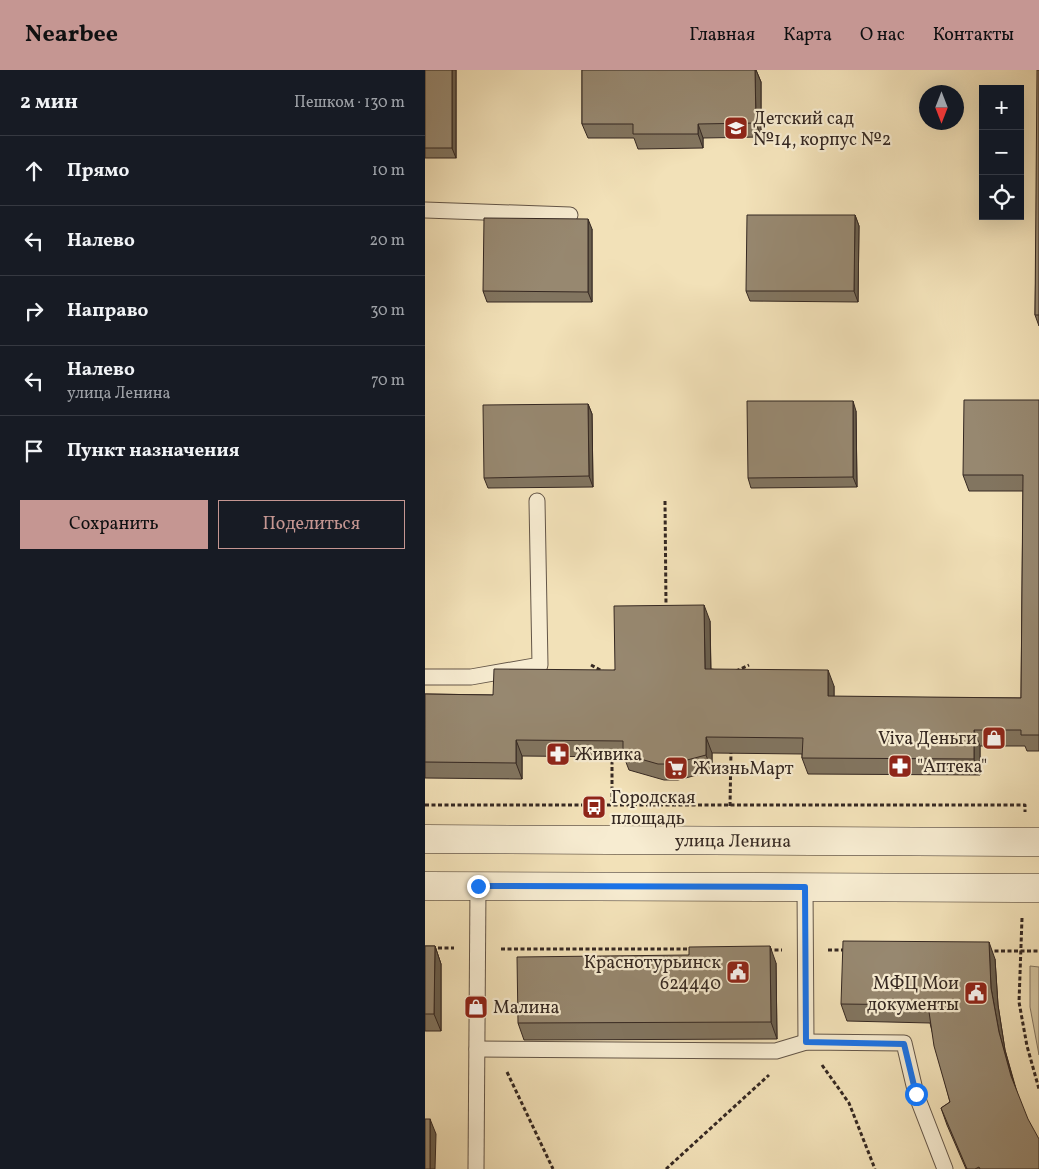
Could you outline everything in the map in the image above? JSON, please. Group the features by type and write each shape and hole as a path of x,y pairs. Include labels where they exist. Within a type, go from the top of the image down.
{"street":[{"name":"улица Ленина","path":"425,839 1039,842"},
{"path":"425,886 1039,888"}],"lane":[{"path":"425,210 570,215"},
{"path":"425,677 471,677 541,665 537,501"},
{"path":"476,1169 478,886"},
{"path":"805,887 807,950 806,1042"},
{"path":"477,1049 776,1051 806,1042 904,1044 916,1094 945,1169"}],"path":[{"path":"665,501 665,605"},
{"path":"591,665 611,676"},
{"path":"730,673 749,665"},
{"path":"730,806 731,741"},
{"path":"612,745 612,805"},
{"path":"425,805 1025,805"},
{"path":"425,948 697,950"},
{"path":"767,950 856,950"},
{"path":"983,951 1039,951"},
{"path":"1022,951 1019,1002 1027,1046 1039,1089"},
{"path":"666,1169 806,1042 849,1103 875,1169"},
{"path":"477,1049 506,1069 553,1169"}],"shaded area":[{"path":"1030,966 1039,967 1039,1055 1030,1007"}],"building":[{"path":"425,70 452,70 452,148 425,148"},
{"path":"582,70 755,70 756,123 698,124 698,134 633,134 633,124 582,124"},
{"path":"1037,70 1039,70 1039,315 1035,315"},
{"path":"747,215 855,215 854,291 746,291"},
{"path":"484,218 588,219 588,292 483,291"},
{"path":"964,400 1039,400 1039,735 1021,735 1021,730 974,730 974,759 802,758 803,738 706,737 706,755 672,764 658,764 623,754 623,741 516,740 516,763 425,762 425,694 493,695 494,669 615,670 614,606 704,605 705,669 828,670 828,696 1021,698 1023,475 963,475"},
{"path":"747,401 853,401 853,477 748,478"},
{"path":"588,404 589,476 484,478 483,405"},
{"path":"843,941 989,942 991,988 999,1032 1011,1076 1028,1119 1039,1139 1039,1169 980,1169 979,1167 967,1169 941,1108 950,1102 934,1046 928,1005 841,1004"},
{"path":"425,946 435,946 434,1014 425,1014"},
{"path":"770,946 771,1022 518,1023 517,957 689,955 689,947"},
{"path":"425,1119 430,1119 430,1169 425,1169"}],"place":[{"name":"Детский сад №14, корпус №2","path":"736,128"},
{"name":"Viva Деньги","path":"994,738"},
{"name":"Живика","path":"558,754"},
{"name":"\"Аптека\"","path":"900,766"},
{"name":"ЖизньМарт","path":"676,768"},
{"name":"Городская площадь","path":"594,807"},
{"name":"Краснотурьинск 624440","path":"738,972"},
{"name":"МФЦ Мои документы","path":"976,993"},
{"name":"Малина","path":"476,1007"}],"route":[{"path":"478,886 805,887 807,950 806,1042 904,1044 916,1094"}]}
